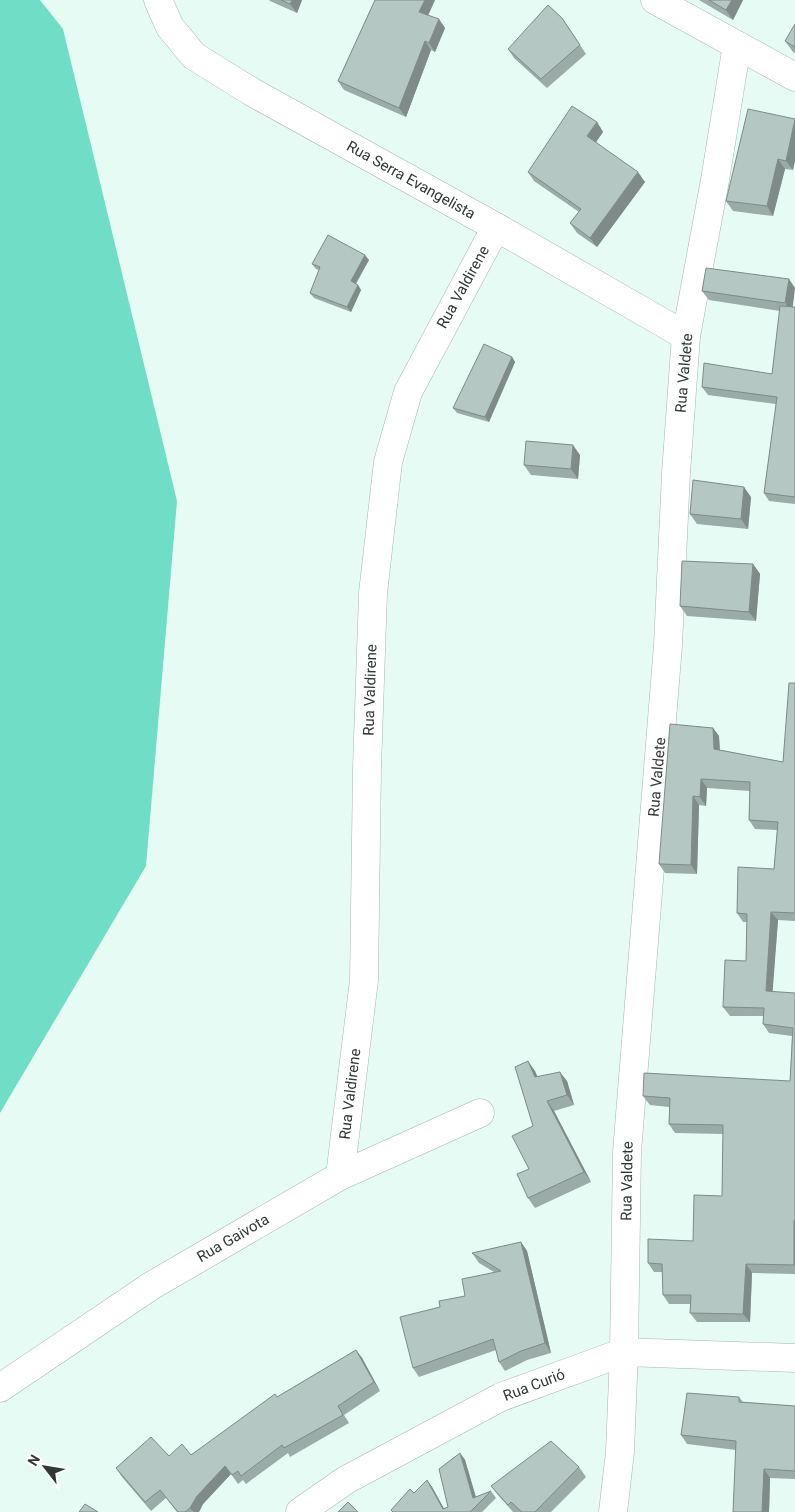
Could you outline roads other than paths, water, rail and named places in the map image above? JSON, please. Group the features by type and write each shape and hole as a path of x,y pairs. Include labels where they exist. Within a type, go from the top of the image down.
{"street":[{"name":"Rua Serra Evangelista","path":"158,0 170,27 194,56 252,92 496,227 686,336"},
{"path":"655,0 795,77"},
{"name":"Rua Valdete","path":"613,1512 620,1452 624,1352 627,1152 668,645 676,472 686,336 715,180 737,46"},
{"name":"Rua Valdirene","path":"340,1176 364,980 367,768 373,593 388,462 408,392 496,227"},
{"name":"Rua Gaivota","path":"0,1388 151,1286 340,1176 480,1113"},
{"name":"Rua Curió","path":"300,1512 346,1480 501,1398 624,1352 795,1358"}]}
